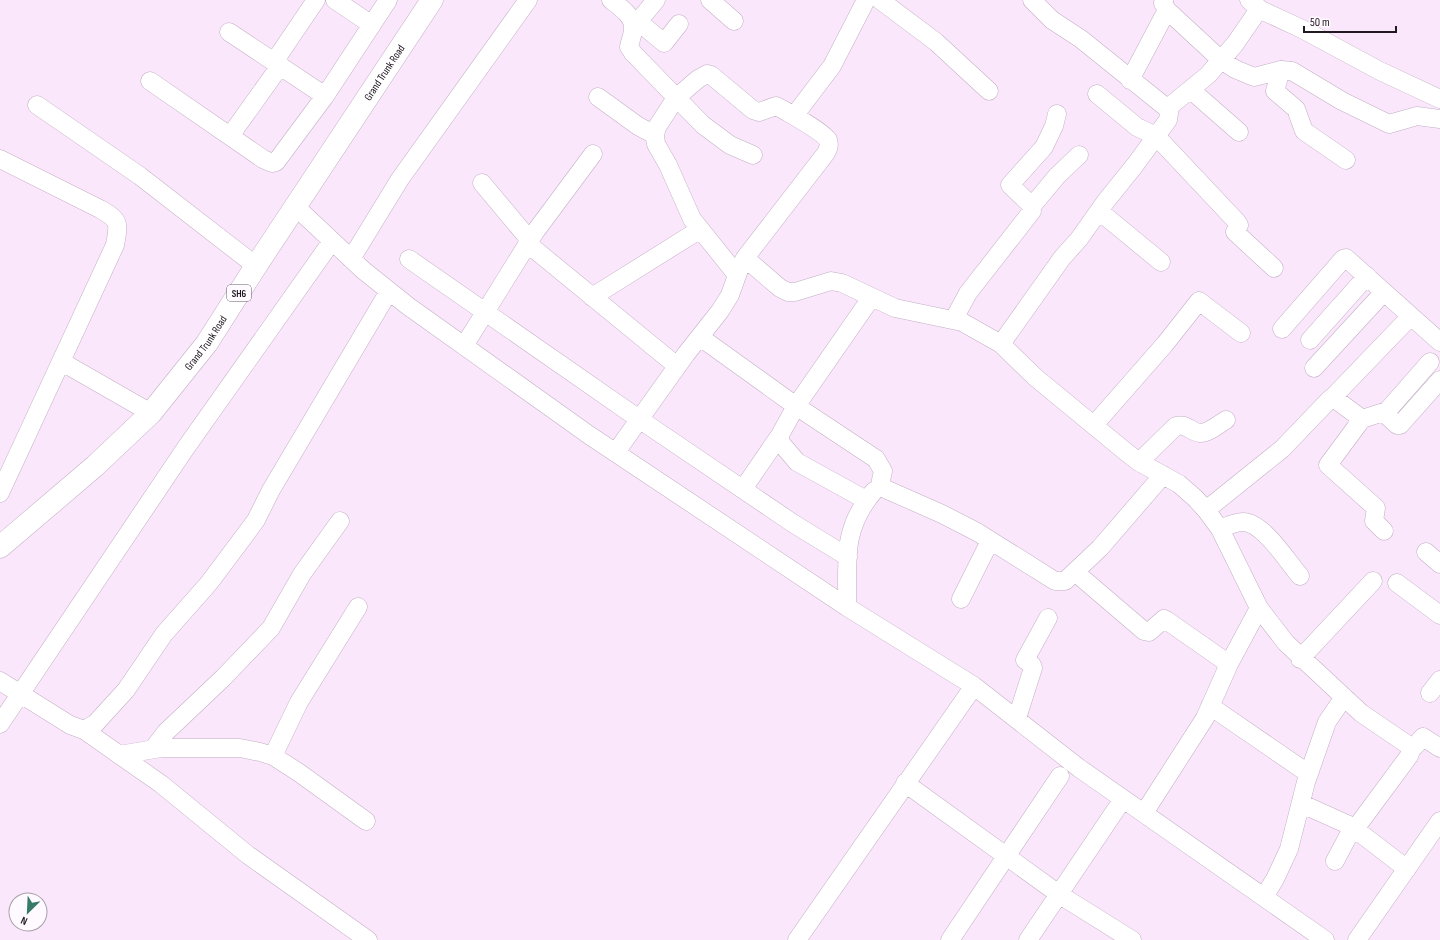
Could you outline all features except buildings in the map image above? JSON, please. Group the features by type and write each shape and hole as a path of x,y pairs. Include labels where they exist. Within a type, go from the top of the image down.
{"main road":[{"name":"Grand Trunk Road","path":"0,547 95,466 151,413 207,343 256,266 432,0"}],"street":[{"path":"230,136 277,64 316,0"},
{"path":"335,0 372,25"},
{"path":"150,81 264,159 272,163 276,162 325,96 388,0"},
{"path":"351,259 400,179 528,0"},
{"path":"611,0 624,11 633,24"},
{"path":"656,0 641,18 633,24 629,47 633,54 703,125 730,144 753,155"},
{"path":"710,0 734,21"},
{"path":"794,116 832,66 866,0"},
{"path":"880,0 936,42 989,91"},
{"path":"1032,0 1052,20 1081,39 1130,80 1168,109"},
{"path":"1002,344 1056,266 1079,239 1168,120 1168,109 1173,102 1191,90 1208,75 1240,38 1254,4 1380,71 1440,99"},
{"path":"1130,80 1166,5 1221,60 1235,69 1254,77 1281,70 1292,71 1342,101 1389,124 1417,116 1440,119"},
{"path":"633,24 640,23 664,43 679,24"},
{"path":"230,32 325,96"},
{"path":"1281,70 1275,91 1296,109 1301,128 1346,160"},
{"path":"616,452 730,295 745,258 826,153 829,147 828,141 825,138 794,116 776,106 759,112 753,110 711,75 703,74 676,98 657,127 655,135 656,144 668,165 692,219 737,275"},
{"path":"1191,90 1239,132"},
{"path":"1097,94 1138,127 1156,136 1237,222 1239,225 1235,232 1274,268"},
{"path":"598,97 638,126 655,135"},
{"path":"37,105 140,176 256,266"},
{"path":"1032,206 1010,185 1044,147 1050,136 1057,114"},
{"path":"464,346 528,244 593,154"},
{"path":"954,319 968,293 1032,211 1032,206 1057,176 1079,155"},
{"path":"0,159 100,208 114,216 118,223 115,245 62,362 0,492"},
{"path":"482,183 528,238 528,244"},
{"path":"296,207 351,259 389,291 464,346 616,452 847,607 974,686 1017,718 1079,768 1325,940"},
{"path":"1099,211 1161,262"},
{"path":"592,297 700,230"},
{"path":"0,724 185,449 332,241"},
{"path":"528,244 677,366"},
{"path":"745,258 780,288 788,292 795,292 831,281 842,282 871,298 895,308 920,315 954,319 1002,344 1035,377 1139,462 1179,484 1206,510 1220,529 1259,608 1286,643 1300,659 1361,713 1412,748"},
{"path":"409,259 484,313 639,419 848,557"},
{"path":"1282,329 1343,259 1348,259 1411,316 1437,332"},
{"path":"1310,340 1367,276"},
{"path":"84,730 95,724 126,690 164,634 209,583 249,530 325,397 389,291"},
{"path":"1314,368 1384,292"},
{"path":"743,489 780,435 796,406 871,298"},
{"path":"1094,425 1165,344 1199,300 1241,333"},
{"path":"1206,510 1282,449 1411,316"},
{"path":"700,337 796,406 876,459 883,471 880,485 866,500 856,516 851,531 848,557 847,607"},
{"path":"62,362 151,413"},
{"path":"1384,531 1374,521 1376,508 1328,465 1362,419 1384,413 1430,362"},
{"path":"1384,413 1397,425 1400,425 1440,380"},
{"path":"1332,398 1362,419"},
{"path":"1139,462 1176,426 1183,425 1200,433 1209,431 1226,420"},
{"path":"780,435 780,442 797,462 866,500"},
{"path":"880,485 888,491 942,514 990,541 1054,581 1066,581 1105,542 1163,475"},
{"path":"153,749 166,732 223,678 271,628 302,574 340,521"},
{"path":"1220,529 1242,522 1248,522 1260,528 1300,576"},
{"path":"961,599 990,541"},
{"path":"1426,552 1440,564"},
{"path":"1075,572 1144,631 1150,632 1164,619 1229,664"},
{"path":"1300,659 1373,581"},
{"path":"1397,583 1440,615"},
{"path":"273,756 299,702 358,607"},
{"path":"1144,813 1205,718 1229,664 1259,608"},
{"path":"1017,718 1033,668 1032,665 1025,660 1048,618"},
{"path":"0,681 70,725 84,730 120,755 161,784 248,856 368,940"},
{"path":"797,940 974,686"},
{"path":"1264,897 1276,879 1289,849 1309,774 1327,722 1344,697"},
{"path":"1210,706 1309,774"},
{"path":"1335,861 1354,828 1409,756 1412,748 1423,737 1440,748"},
{"path":"120,755 153,749 240,748 273,756 298,772 366,821"},
{"path":"950,940 1005,855 1060,776"},
{"path":"905,783 1060,895 1132,940"},
{"path":"1028,940 1060,895 1123,799"},
{"path":"1302,804 1354,828 1407,869"},
{"path":"1357,940 1440,821"}]}
